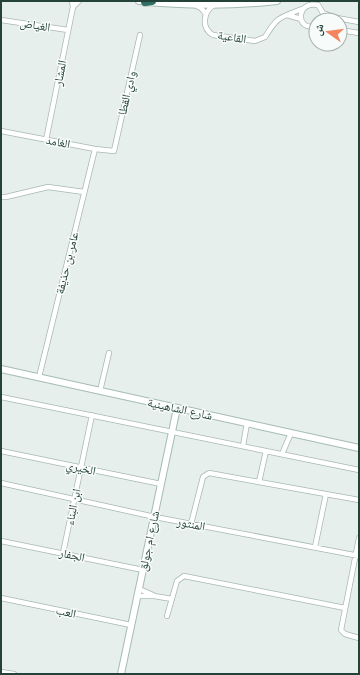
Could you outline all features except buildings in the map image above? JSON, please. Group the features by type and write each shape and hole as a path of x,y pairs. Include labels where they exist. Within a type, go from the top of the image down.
{"street":[{"name":"المشار","path":"46,140 73,6 72,1"},
{"path":"73,6 79,1"},
{"path":"145,1 215,4 277,1"},
{"path":"195,4 206,14 215,4"},
{"name":"القاعية","path":"206,14 205,27 212,35 255,41 265,37 279,18 302,9 309,4 314,4 322,9 323,12"},
{"path":"301,19 302,9"},
{"path":"287,15 301,19 308,26"},
{"name":"الغياض","path":"1,20 68,30"},
{"path":"348,20 359,22"},
{"path":"348,31 359,33"},
{"name":"وادي القطا","path":"114,151 140,35"},
{"name":"الغامد","path":"1,131 94,149 114,151"},
{"name":"عامر بن حذيفة","path":"39,378 94,149"},
{"path":"1,197 6,198 50,187 84,192"},
{"path":"100,391 108,353"},
{"name":"شارع الشاهينية","path":"1,369 359,448"},
{"name":"شارع الشاهينية","path":"1,397 359,470"},
{"name":"شارع ام جولق","path":"121,674 177,408"},
{"name":"ابن البناء","path":"63,553 92,415"},
{"path":"244,446 247,423"},
{"path":"282,454 291,433"},
{"path":"259,482 266,450"},
{"name":"الخيري","path":"1,451 161,484"},
{"path":"191,524 202,480 205,474 213,473 359,500"},
{"name":"المنثور","path":"1,483 155,517 357,555"},
{"path":"315,547 326,494"},
{"path":"359,538 357,555 342,627 342,632 345,634 359,638"},
{"name":"الجفار","path":"1,541 143,570"},
{"path":"168,616 177,581 181,577 186,576 345,608"},
{"path":"139,589 154,596"},
{"path":"137,596 154,596 172,599"},
{"name":"العب","path":"1,598 131,625"},
{"path":"1,672 14,674"}]}
